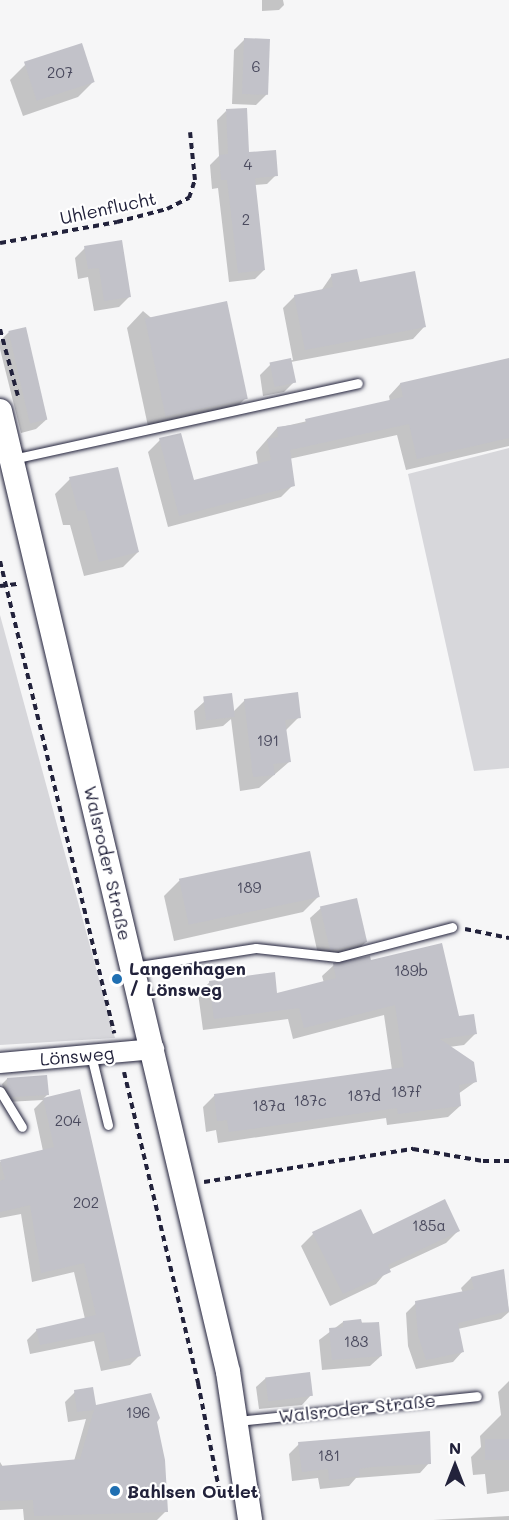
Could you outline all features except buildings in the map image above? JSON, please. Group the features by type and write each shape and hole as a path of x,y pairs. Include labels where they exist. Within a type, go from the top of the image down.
{"street":[{"name":"Walsroder Straße","path":"0,411 154,1049 237,1421 250,1520"},
{"name":"Lönsweg","path":"0,1063 154,1049"}],"lane":[{"path":"13,459 358,383"},
{"path":"133,967 256,948 338,957 452,927"},
{"path":"91,1055 108,1125"},
{"path":"0,1092 22,1127"},
{"name":"Walsroder Straße","path":"237,1421 477,1396"}],"path":[{"name":"Uhlenflucht","path":"0,243 127,219 167,209 189,198 195,180 190,132"},
{"path":"452,927 509,938"},
{"path":"184,1186 413,1149 483,1161 509,1161"}],"shaded area":[{"path":"509,448 509,768 474,771 408,474"},
{"path":"0,615 115,1038 0,1045"}],"place":[{"name":"Langenhagen / Lönsweg","path":"117,979"},
{"name":"Bahlsen Outlet","path":"115,1491"}]}
